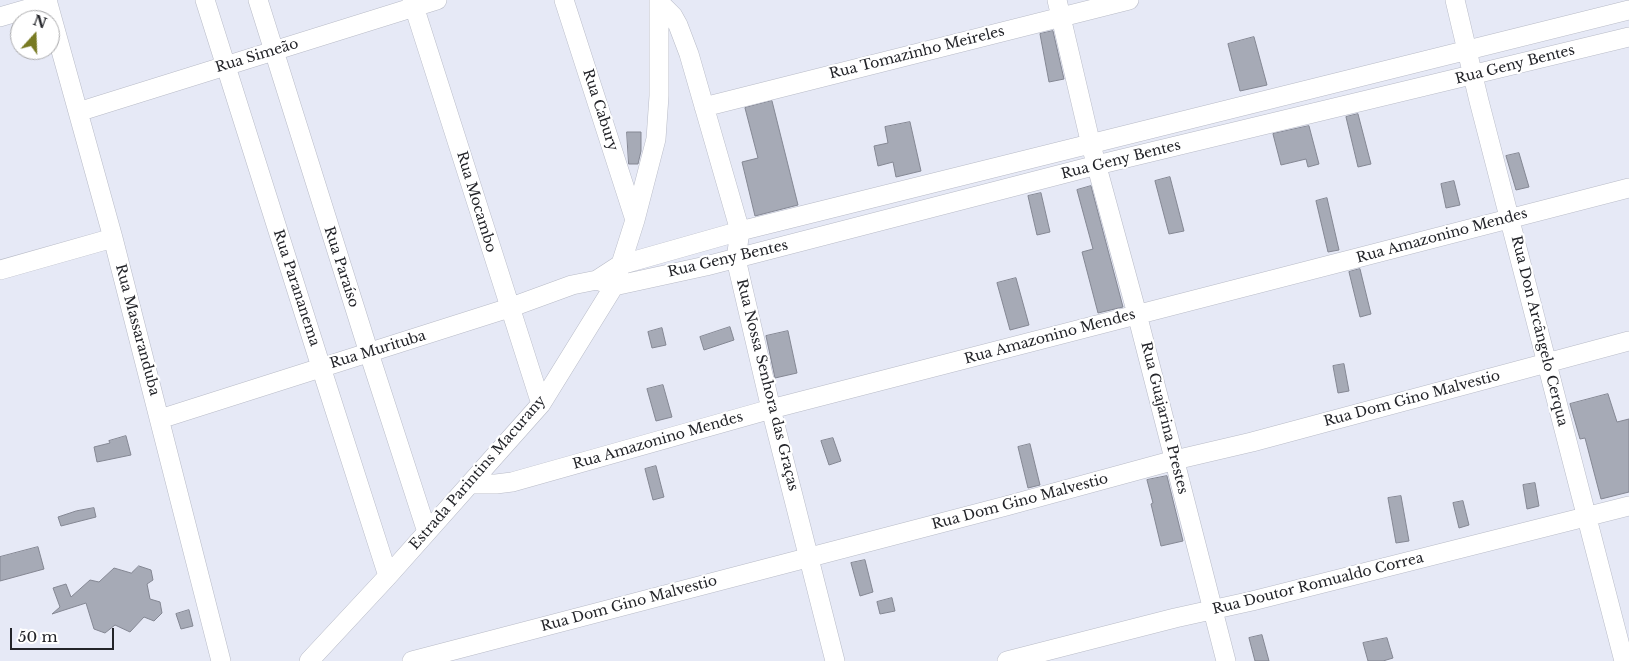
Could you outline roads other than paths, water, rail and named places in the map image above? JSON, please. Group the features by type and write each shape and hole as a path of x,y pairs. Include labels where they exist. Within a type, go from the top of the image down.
{"street":[{"name":"Rua Parananema","path":"205,0 388,576"},
{"name":"Rua Paraíso","path":"258,0 427,532"},
{"name":"Rua Simeão","path":"78,112 273,51 413,4 437,0"},
{"name":"Rua Cabury","path":"564,0 635,220"},
{"name":"Rua Tomazinho Meireles","path":"704,106 1059,9 1129,0"},
{"name":"Rua Don Arcângelo Cerqua","path":"1455,0 1624,661"},
{"name":"Estrada Parintins Macurany","path":"309,661 388,576 541,404 605,283 620,264 635,220 656,139 659,96 659,1"},
{"name":"Rua Nossa Senhora das Graças","path":"659,1 673,16 689,54 740,230 736,259 771,410 836,661"},
{"path":"0,17 48,2"},
{"name":"Rua Massaranduba","path":"48,2 113,238 222,661"},
{"name":"Rua Mocambo","path":"413,4 541,404"},
{"name":"Rua Guajarina Prestes","path":"1059,9 1091,144 1137,314 1226,661"},
{"name":"Rua Geny Bentes","path":"620,264 740,230 1629,10"},
{"name":"Rua Geny Bentes","path":"605,283 736,259 1097,165 1629,37"},
{"name":"Rua Amazonino Mendes","path":"471,484 512,482 771,410 1137,314 1302,273 1509,217 1629,188"},
{"path":"0,270 113,238"},
{"name":"Rua Murituba","path":"160,419 509,308 572,285 605,283"},
{"name":"Rua Dom Gino Malvestio","path":"412,661 1175,460 1252,442 1629,341"},
{"name":"Rua Doutor Romualdo Correa","path":"1007,661 1629,506"}]}
